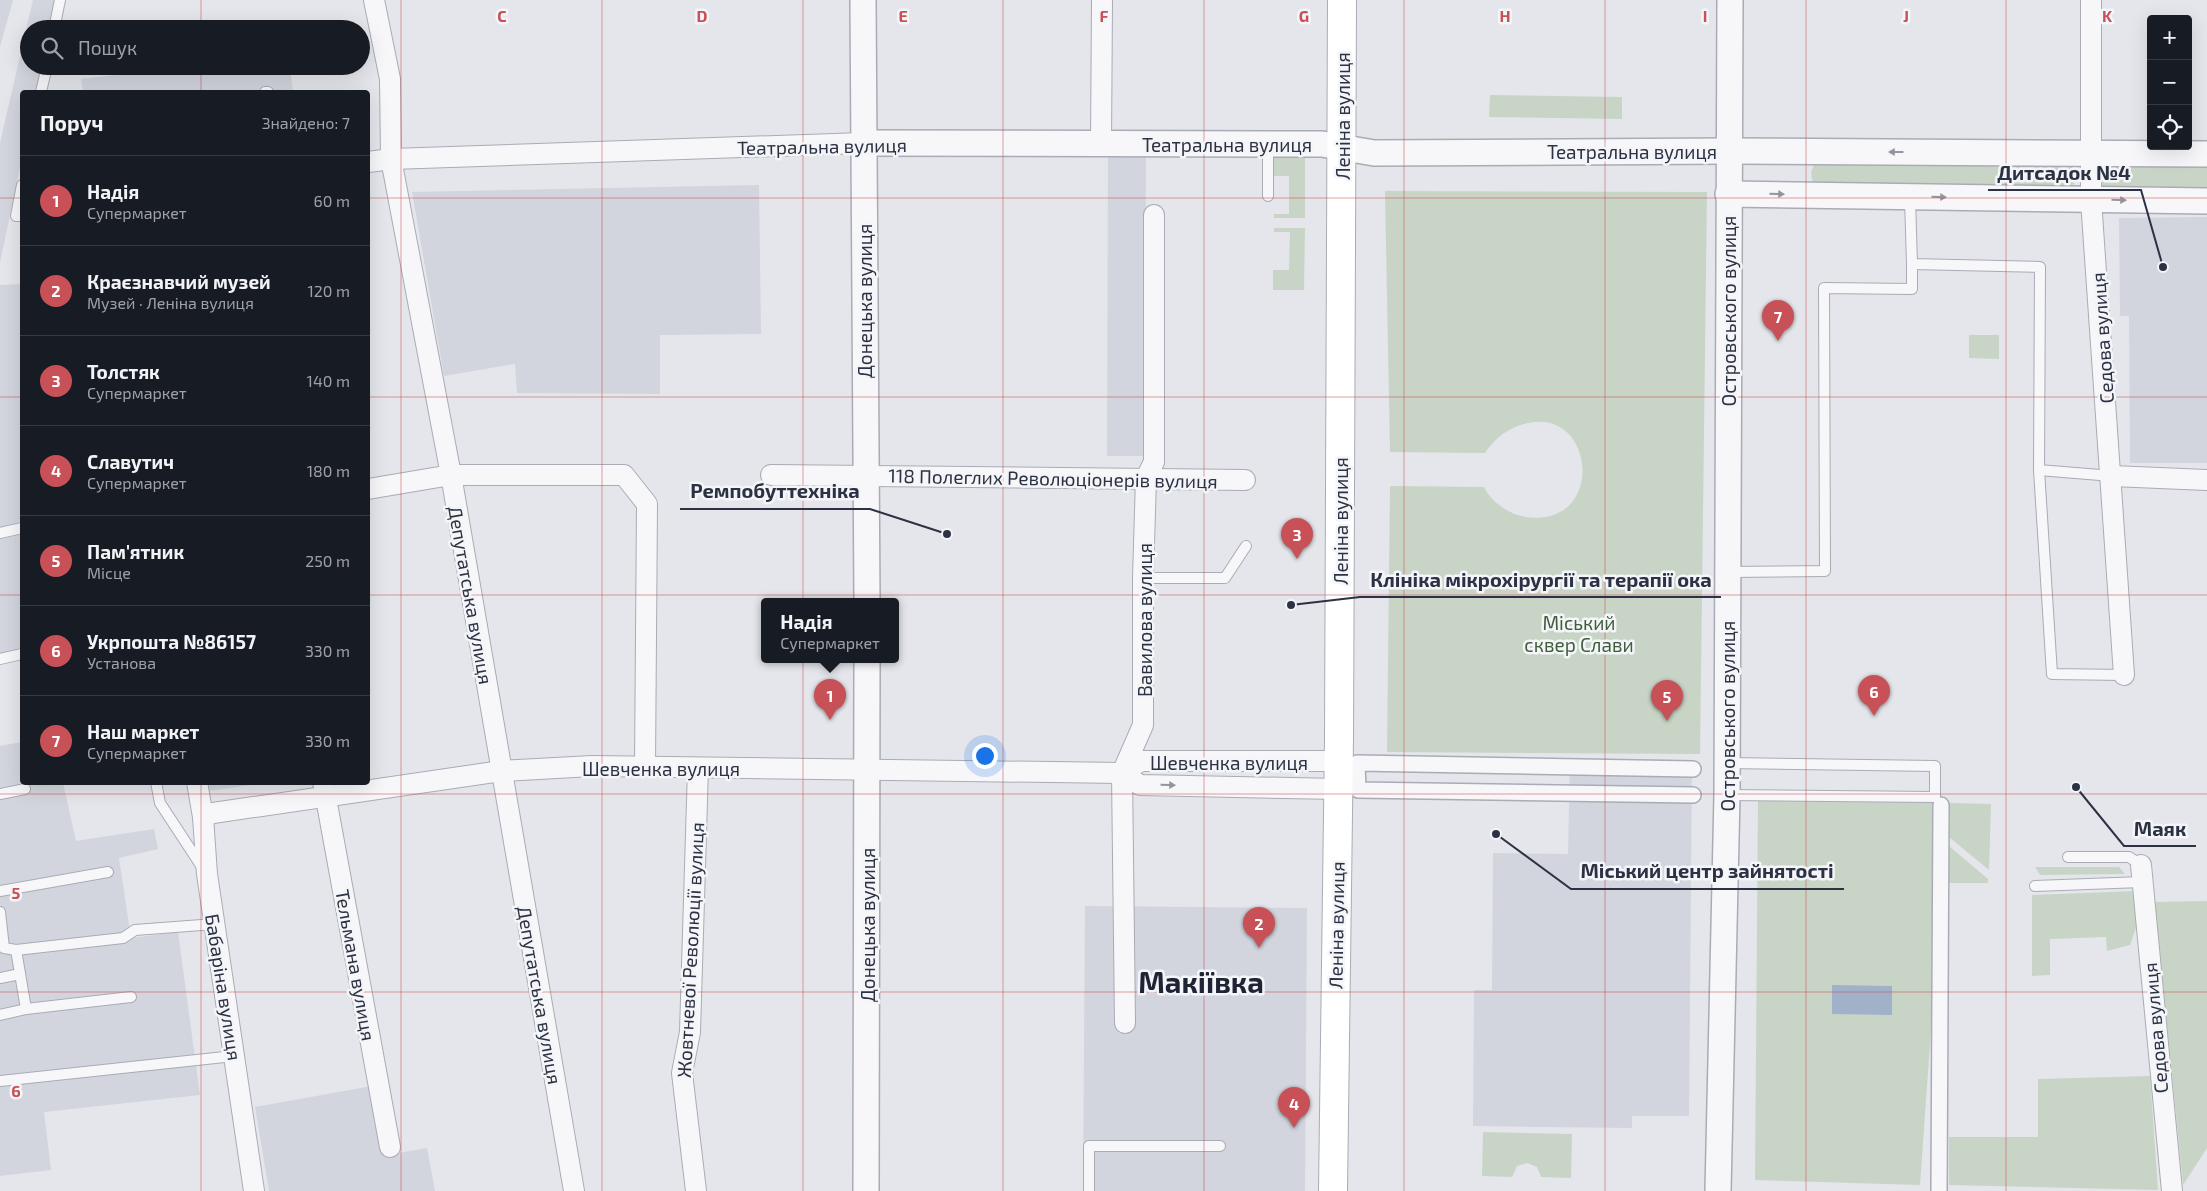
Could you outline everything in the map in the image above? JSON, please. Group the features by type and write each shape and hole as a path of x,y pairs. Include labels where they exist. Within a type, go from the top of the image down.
{"main road":[{"name":"Леніна вулиця","path":"1333,1191 1338,789 1342,0"}],"street":[{"name":"Депутатська вулиця","path":"374,0 390,79 390,159 451,475 574,1191"},
{"name":"Донецька вулиця","path":"863,0 867,598"},
{"path":"1101,144 1102,0"},
{"name":"Островського вулиця","path":"1718,1191 1727,795 1730,0"},
{"name":"Седова вулиця","path":"2091,0 2091,200 2112,476 2124,675"},
{"name":"Театральна вулиця","path":"370,162 390,159 863,143 1322,144 1374,153 1728,150 2207,154"},
{"path":"1728,194 2207,201"},
{"name":"Вавилова вулиця","path":"1126,1023 1122,773 1143,725 1143,578 1146,478 1154,462 1154,216"},
{"path":"370,489 451,475 624,475 647,504 645,767"},
{"name":"118 Полеглих Революціонерів вулиця","path":"771,475 1245,480"},
{"path":"2112,476 2207,480"},
{"name":"Донецька вулиця","path":"866,1191 867,663"},
{"name":"Шевченка вулиця","path":"1122,773 1141,761 1338,761"},
{"path":"1693,769 1357,763 1358,790 1693,795"},
{"name":"Шевченка вулиця","path":"203,817 213,813 324,790 501,771 592,766 1122,773 1140,784 1338,789"},
{"name":"Жовтневої Революції вулиця","path":"696,1191 682,1073 690,1032 698,768"},
{"name":"Бабаріна вулиця","path":"198,785 203,817 207,874 254,1191"},
{"name":"Тельмана вулиця","path":"324,790 390,1147"},
{"path":"1939,1191 1941,805"},
{"name":"Седова вулиця","path":"2142,873 2172,1191"}],"lane":[{"path":"56,20 60,0"},
{"path":"41,90 44,75"},
{"path":"1268,144 1268,196"},
{"path":"20,195 16,216 20,216"},
{"path":"1728,572 1825,571 1824,288 1912,289 1910,196"},
{"path":"1912,264 2040,267 2039,470 2052,674 2124,675"},
{"path":"2039,470 2112,476"},
{"path":"0,533 20,528"},
{"path":"1143,578 1225,578 1246,546"},
{"path":"0,659 20,654"},
{"path":"1727,764 1935,766 1935,798 1727,795"},
{"path":"157,785 160,803 207,874"},
{"path":"0,794 25,789"},
{"path":"2068,857 2129,857 2142,873"},
{"path":"0,891 108,872"},
{"path":"2035,886 2142,873"},
{"path":"0,912 4,948 16,950 123,938 135,930 214,924"},
{"path":"16,950 26,1009"},
{"path":"0,978 20,974"},
{"path":"0,1015 26,1009 131,998"},
{"path":"0,1081 234,1056"},
{"path":"1089,1191 1089,1146 1220,1146"}],"shaded area":[{"path":"0,0 13,0 0,47"},
{"path":"33,0 56,0 52,20 28,20"},
{"path":"20,56 20,75 40,75 36,90 20,90 20,167 0,263 0,143"},
{"path":"115,75 291,75 293,90 83,90 81,79"},
{"path":"1108,155 1146,155 1145,456 1107,456"},
{"path":"759,185 761,334 660,335 660,394 517,393 515,364 444,376 412,192"},
{"path":"2207,217 2207,463 2130,463 2129,316 2120,316 2119,218"},
{"path":"20,284 20,651 0,656 0,285"},
{"path":"20,742 20,785 63,785 76,841 154,829 158,849 119,858 131,938 178,932 200,1095 44,1112 51,1170 0,1176 0,746"},
{"path":"1570,759 1692,760 1689,1116 1632,1116 1632,1128 1473,1126 1474,990 1492,990 1493,853 1568,854"},
{"path":"208,785 251,785 209,791"},
{"path":"1085,906 1307,908 1305,1191 1083,1191"},
{"path":"372,1086 387,1155 427,1148 435,1191 269,1191 255,1107"}],"green space":[{"path":"1490,95 1622,97 1622,119 1489,117"},
{"path":"1274,157 1305,157 1305,218 1274,218 1274,214 1289,214 1289,176 1274,176"},
{"path":"1822,158 2071,163 2076,176 2070,189 1814,185 1812,170 1815,164"},
{"path":"2207,160 2207,192 2106,191 2099,185 2099,165"},
{"name":"Міський сквер Слави","path":"1385,191 1707,192 1700,754 1387,752 1390,486 1484,487 1496,503 1514,514 1526,517 1552,516 1570,505 1580,488 1582,468 1578,449 1568,433 1551,423 1528,423 1515,427 1498,438 1485,453 1390,452"},
{"path":"1274,228 1305,228 1304,290 1273,290 1273,270 1289,270 1290,232 1274,232"},
{"path":"1969,335 1999,335 1999,359 1969,358"},
{"path":"1758,798 1933,800 1931,1030 1920,1185 1755,1180"},
{"path":"1950,803 1991,804 1989,870 1949,837"},
{"path":"1949,846 1988,879 1988,883 1949,883"},
{"path":"2035,867 2119,867 2125,874 2040,875"},
{"path":"2136,891 2138,922 2130,945 2107,951 2106,937 2050,939 2050,975 2032,976 2032,895"},
{"path":"2207,901 2207,1148 2183,1185 2155,902"},
{"path":"2150,1076 2158,1190 1949,1185 1949,1137 2038,1137 2038,1079"},
{"path":"1483,1132 1572,1134 1571,1178 1541,1177 1537,1167 1527,1163 1517,1166 1512,1177 1482,1176"}],"water":[{"path":"1832,985 1892,986 1892,1015 1832,1014"}],"place":[{"name":"Дитсадок №4","path":"2163,267"},
{"name":"Наш маркет","path":"1778,341"},
{"name":"Ремпобуттехніка","path":"947,534"},
{"name":"Толстяк","path":"1297,559"},
{"name":"Клініка мікрохірургії та терапії ока","path":"1291,605"},
{"name":"Укрпошта №86157","path":"1874,716"},
{"name":"Надія","path":"830,720"},
{"name":"Пам'ятник","path":"1667,721"},
{"name":"Маяк","path":"2076,787"},
{"name":"Міський центр зайнятості","path":"1496,834"},
{"name":"Краєзнавчий музей","path":"1259,948"},
{"name":"Славутич","path":"1294,1128"}],"district":[{"name":"Макіївка","path":"1201,981"}]}
